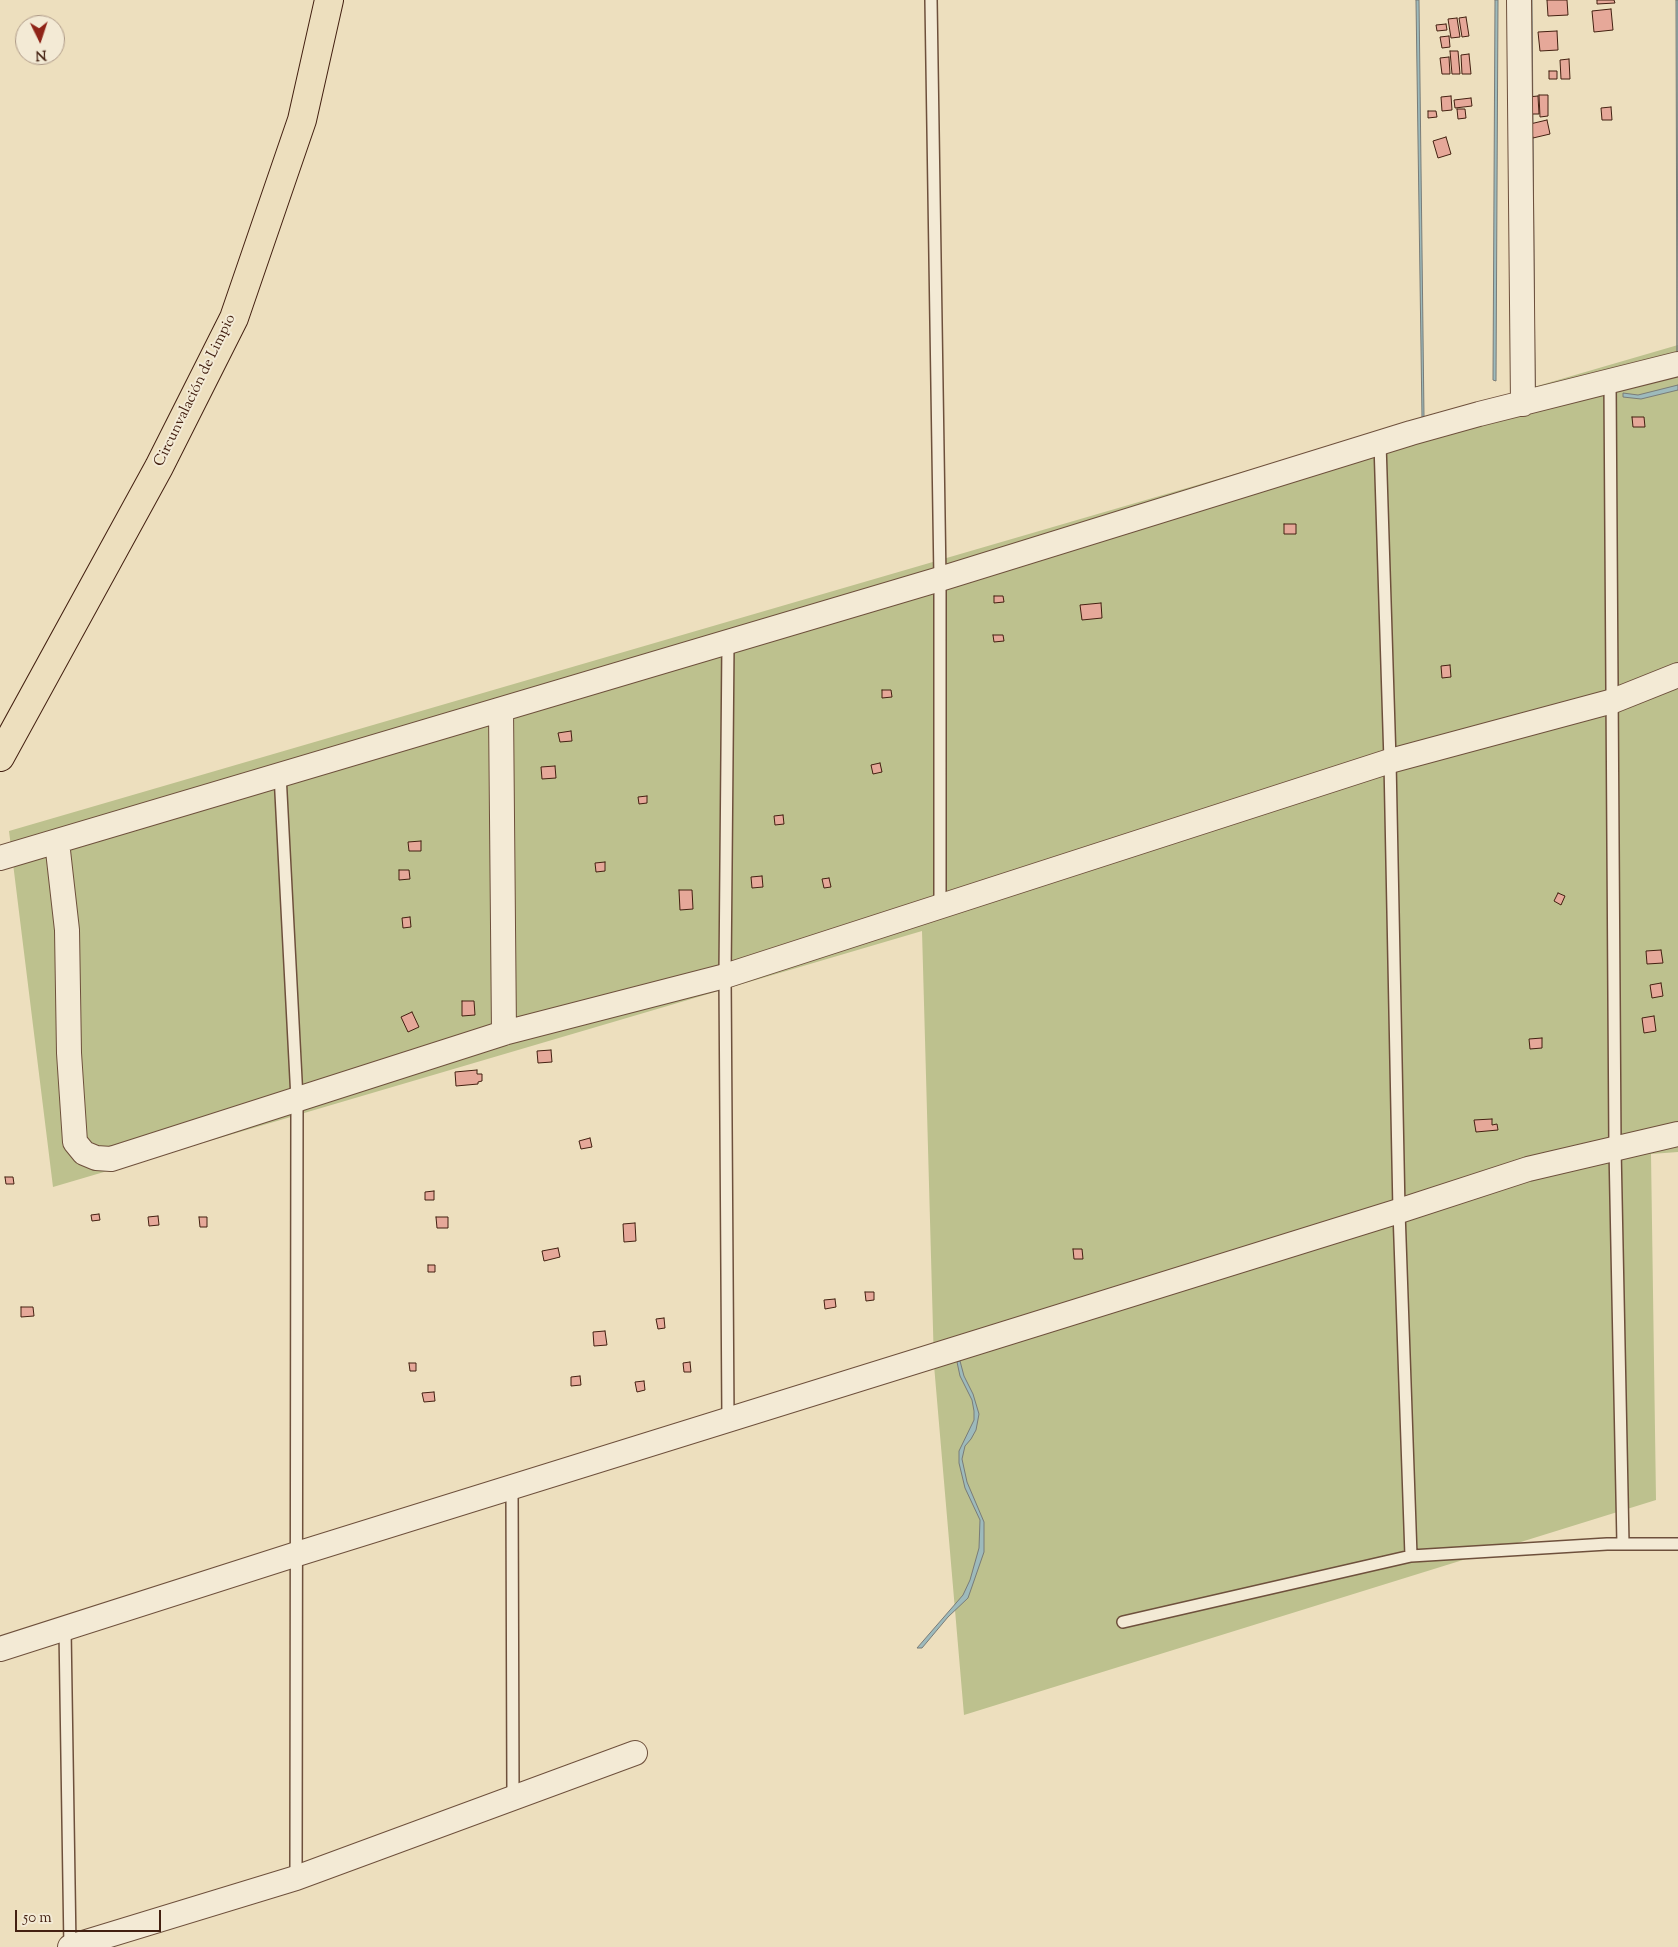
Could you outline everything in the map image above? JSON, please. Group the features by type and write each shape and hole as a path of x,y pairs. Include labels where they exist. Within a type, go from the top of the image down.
{"highway":[{"name":"Circunvalación de Limpio","path":"0,757 159,467 234,318 302,120 329,0"}],"street":[{"path":"1519,0 1523,404"},
{"path":"0,858 728,643 1380,443 1479,414 1678,364"},
{"path":"57,842 67,930 74,1142 84,1153 96,1158 111,1159 504,1033 724,976 1390,761 1613,701 1678,675"},
{"path":"501,710 504,1033"},
{"path":"0,1649 297,1554 1399,1211 1528,1169 1678,1134"},
{"path":"70,1947 296,1878 635,1753"}],"lane":[{"path":"931,0 940,579 940,906"},
{"path":"1610,382 1615,1148 1623,1544"},
{"path":"1380,443 1390,761 1399,1211 1411,1556"},
{"path":"728,643 724,976 728,1420"},
{"path":"280,774 297,1099 296,1878"},
{"path":"512,1488 513,1797"},
{"path":"1123,1622 1411,1556 1623,1544 1678,1544"},
{"path":"65,1629 70,1947"}],"green space":[{"path":"1678,345 1678,1152 1651,1154 1656,1500 964,1715 934,1365 922,931 53,1187 9,831"}],"water":[{"path":"1416,0 1419,0 1424,417 1422,418"},
{"path":"1495,0 1498,0 1496,381 1493,380"},
{"path":"1530,0 1532,0 1535,388"},
{"path":"1676,0 1678,0 1677,352"},
{"path":"1678,385 1678,390 1641,399 1623,397 1623,393 1638,395"},
{"path":"960,1361 979,1414 976,1430 965,1446 962,1459 967,1482 984,1522 984,1552 968,1598 948,1617 922,1648 917,1648 963,1595 970,1580 979,1548 980,1520 965,1488 959,1463 959,1451 974,1420 972,1400 960,1376 957,1362"}],"building":[{"path":"1547,0 1567,0 1568,15 1548,16"},
{"path":"1597,0 1614,0 1615,3 1597,4"},
{"path":"1611,9 1613,30 1594,32 1592,11"},
{"path":"1466,17 1469,36 1462,37 1459,18"},
{"path":"1457,18 1460,37 1451,38 1448,19"},
{"path":"1446,24 1447,30 1437,31 1436,25"},
{"path":"1557,31 1558,50 1540,51 1538,32"},
{"path":"1449,36 1450,47 1442,48 1440,37"},
{"path":"1450,51 1458,51 1460,74 1452,74"},
{"path":"1469,54 1471,74 1462,74 1461,55"},
{"path":"1449,57 1450,74 1442,74 1440,58"},
{"path":"1569,59 1570,79 1561,79 1560,60"},
{"path":"1549,71 1557,71 1557,79 1549,79"},
{"path":"1539,95 1548,95 1548,116 1540,117"},
{"path":"1451,96 1452,110 1442,111 1441,97"},
{"path":"1538,96 1539,114 1529,114 1528,97"},
{"path":"1471,98 1472,106 1455,108 1454,100"},
{"path":"1611,107 1612,120 1602,120 1601,108"},
{"path":"1457,109 1465,109 1466,118 1458,119"},
{"path":"1428,111 1436,111 1437,117 1428,118"},
{"path":"1547,120 1550,134 1533,138 1530,124"},
{"path":"1446,137 1451,154 1438,158 1433,141"},
{"path":"1632,417 1644,417 1645,427 1633,427"},
{"path":"1284,524 1296,524 1296,534 1284,534"},
{"path":"994,596 1003,596 1004,602 994,603"},
{"path":"1101,603 1102,618 1082,620 1080,605"},
{"path":"993,635 1003,635 1004,641 994,642"},
{"path":"1450,665 1451,677 1442,678 1441,666"},
{"path":"882,690 891,690 892,697 882,698"},
{"path":"571,731 572,741 560,742 558,733"},
{"path":"880,763 882,772 873,774 871,765"},
{"path":"555,766 556,778 542,779 541,767"},
{"path":"647,796 647,803 639,804 638,797"},
{"path":"783,815 784,824 775,825 774,816"},
{"path":"421,841 421,851 409,851 408,842"},
{"path":"605,862 605,871 596,872 595,863"},
{"path":"399,870 409,870 410,879 399,880"},
{"path":"762,876 763,887 752,888 751,877"},
{"path":"829,878 831,887 824,888 822,879"},
{"path":"679,890 692,890 693,909 680,910"},
{"path":"1558,893 1565,896 1561,905 1554,901"},
{"path":"410,917 411,927 403,928 402,918"},
{"path":"1661,950 1663,963 1647,964 1646,951"},
{"path":"1661,983 1663,996 1652,998 1650,985"},
{"path":"462,1001 474,1001 475,1015 462,1016"},
{"path":"412,1012 419,1027 408,1032 401,1017"},
{"path":"1654,1016 1656,1031 1644,1033 1642,1018"},
{"path":"1542,1038 1542,1048 1530,1049 1529,1039"},
{"path":"551,1050 552,1062 538,1063 537,1051"},
{"path":"477,1070 477,1074 482,1074 482,1081 478,1082 478,1084 456,1086 455,1072"},
{"path":"1492,1119 1492,1125 1497,1124 1498,1130 1476,1132 1474,1120"},
{"path":"590,1138 592,1147 581,1149 579,1141"},
{"path":"5,1177 13,1177 14,1184 6,1184"},
{"path":"434,1191 434,1200 425,1200 425,1192"},
{"path":"99,1214 100,1220 92,1221 91,1215"},
{"path":"158,1216 159,1225 149,1226 148,1217"},
{"path":"199,1217 207,1217 207,1227 200,1227"},
{"path":"436,1217 448,1217 448,1228 437,1228"},
{"path":"635,1223 636,1241 624,1242 623,1224"},
{"path":"558,1248 560,1257 544,1261 542,1251"},
{"path":"1073,1249 1082,1249 1083,1259 1074,1259"},
{"path":"428,1265 435,1265 435,1272 428,1272"},
{"path":"865,1292 874,1292 874,1300 866,1301"},
{"path":"835,1299 836,1307 825,1309 824,1300"},
{"path":"21,1307 33,1307 34,1316 21,1317"},
{"path":"664,1318 665,1328 658,1329 656,1319"},
{"path":"605,1331 607,1345 594,1346 593,1332"},
{"path":"690,1362 691,1372 684,1372 683,1363"},
{"path":"409,1363 416,1363 416,1371 410,1371"},
{"path":"580,1376 581,1385 571,1386 571,1377"},
{"path":"644,1381 645,1390 637,1392 635,1382"},
{"path":"434,1392 435,1401 424,1402 422,1393"}]}
